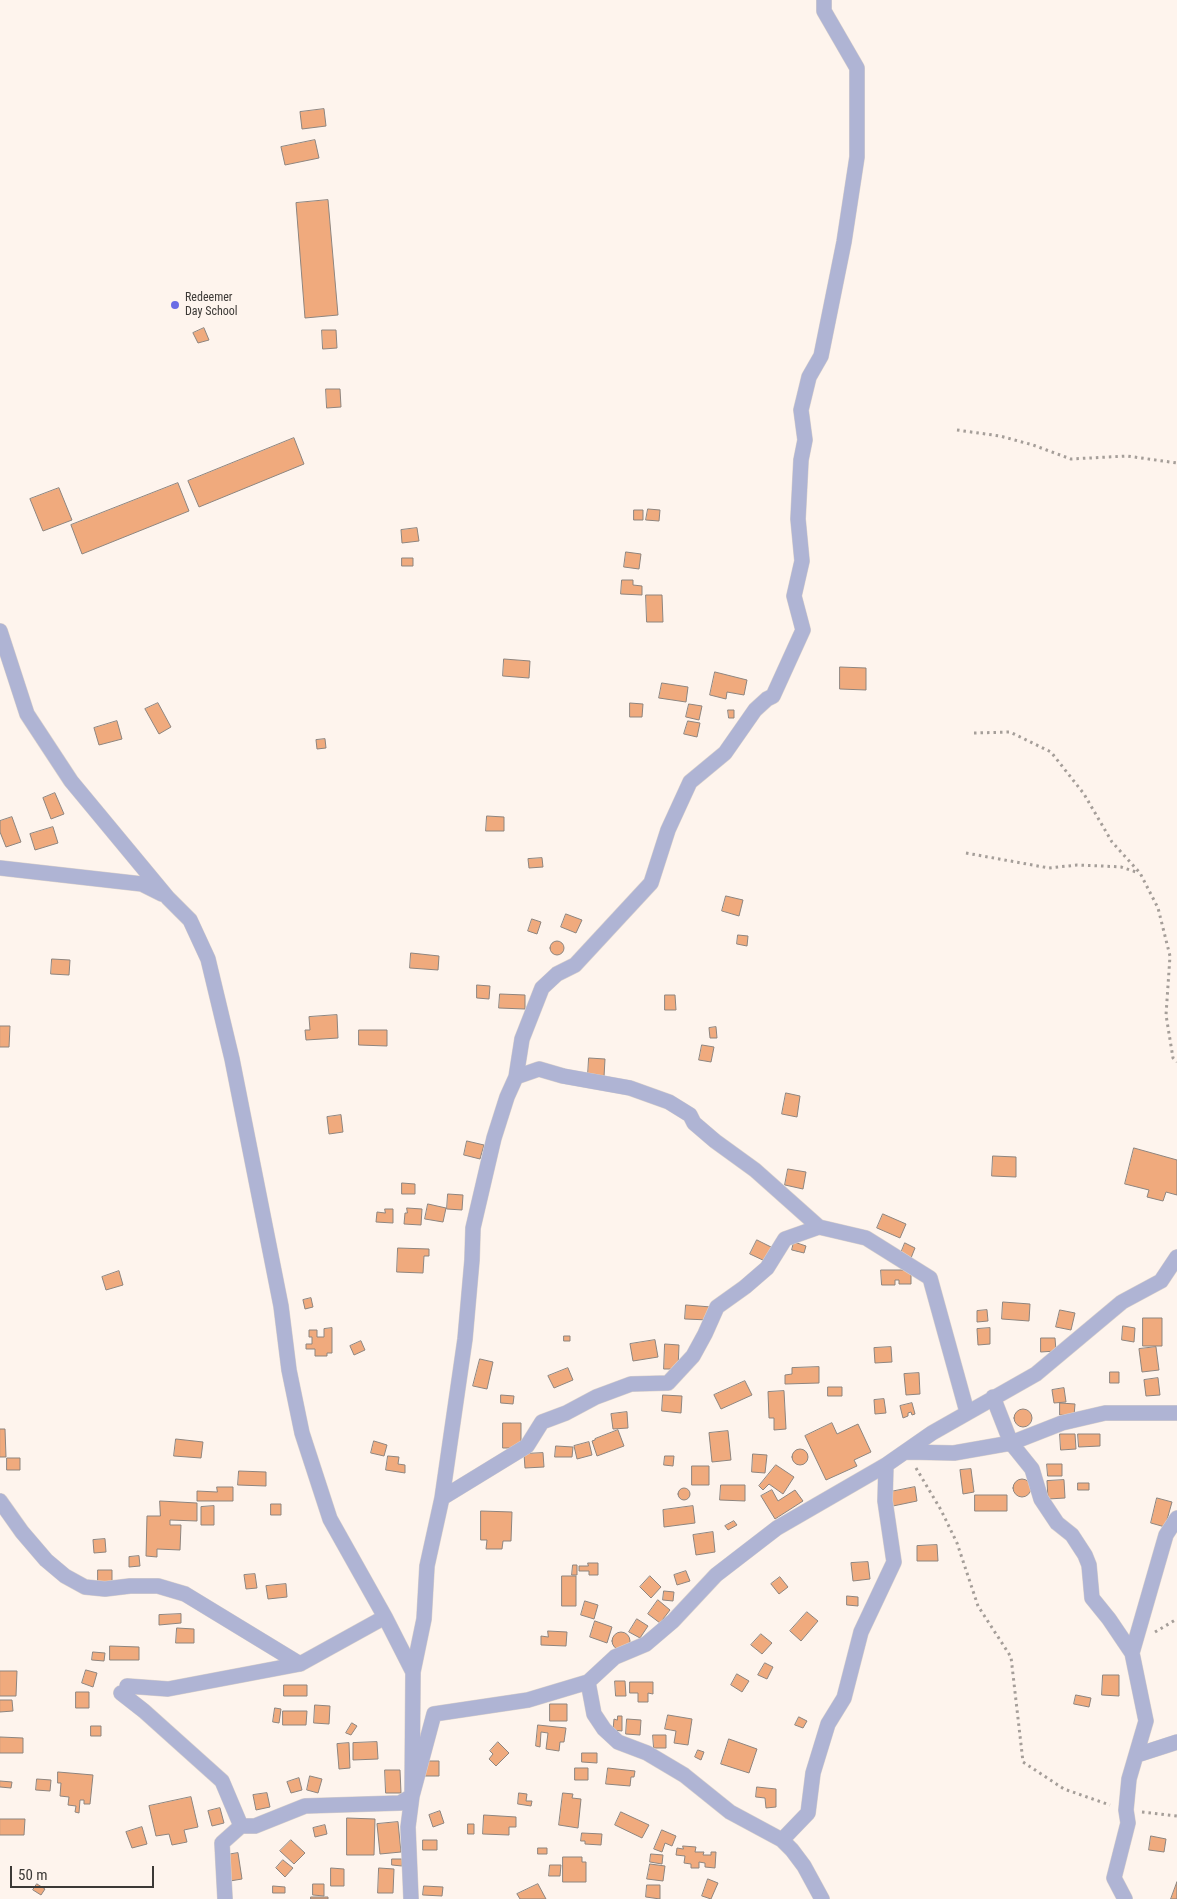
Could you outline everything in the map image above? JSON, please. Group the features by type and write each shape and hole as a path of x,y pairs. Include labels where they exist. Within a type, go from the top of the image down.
{"street":[{"path":"411,1899 408,1827 412,1796 413,1672 424,1619 427,1566 442,1498 465,1339 473,1228 494,1138 507,1097 516,1077 522,1039 542,988 557,974 575,965 651,883 668,830 690,782 725,753 755,710 773,696 803,630 794,596 802,561 798,519 801,460 805,440 801,410 809,377 821,356 844,242 857,157 857,68 824,10 824,0"},
{"path":"0,631 27,714 71,781 168,898 190,920 208,959 232,1059 281,1306 288,1370 302,1433 330,1519 385,1617 413,1672"},
{"path":"0,868 142,884 168,898"},
{"path":"516,1077 539,1069 563,1076 630,1088 669,1102 690,1114 694,1123 715,1142 755,1170 819,1227 866,1238 930,1278 967,1412"},
{"path":"442,1498 527,1446 542,1422 566,1413 596,1397 631,1384 668,1384 693,1356 717,1307 746,1287 767,1268 785,1239 819,1227"},
{"path":"225,1899 222,1843 241,1826 255,1826 305,1806 400,1803 412,1796 434,1714 528,1700 588,1682 615,1657 646,1644 673,1621 716,1575 777,1528 886,1465 932,1433 967,1412 1036,1374 1122,1302 1161,1281 1177,1257"},
{"path":"993,1397 1011,1443 1032,1469 1041,1499 1057,1523 1072,1535 1086,1554 1092,1598 1132,1653 1146,1722 1129,1779 1126,1810 1128,1824 1114,1878 1126,1899"},
{"path":"907,1452 954,1453 1011,1443 1062,1423 1106,1413 1177,1413"},
{"path":"782,1840 808,1813 814,1773 828,1724 844,1698 852,1661 862,1632 894,1562 885,1501 886,1465"},
{"path":"0,1501 22,1532 46,1560 84,1587 105,1589 130,1586 158,1586 185,1594 300,1664"},
{"path":"1132,1653 1166,1535 1177,1518"},
{"path":"241,1826 222,1781 144,1711 124,1690 168,1689 300,1664 385,1617"},
{"path":"588,1682 594,1714 604,1729 618,1742 647,1753 684,1775 730,1812 782,1840 804,1866 822,1899"},
{"path":"1137,1755 1177,1742"}],"path":[{"path":"957,430 1000,436 1033,445 1071,459 1127,456 1177,463"},
{"path":"974,733 1010,732 1050,752 1084,794 1112,842 1140,874 1158,908 1170,956 1166,1015 1173,1058 1177,1062"},
{"path":"966,853 1049,868 1077,865 1121,867 1140,874"},
{"path":"907,1452 941,1510 957,1544 978,1606 1011,1656 1023,1762 1064,1789 1126,1810 1177,1816"}],"building":[{"path":"324,109 326,126 302,129 300,112"},
{"path":"315,140 319,158 285,165 281,147"},
{"path":"328,200 338,315 305,318 296,203"},
{"path":"204,328 209,340 198,343 193,333"},
{"path":"322,330 336,330 337,348 323,349"},
{"path":"326,389 340,389 341,407 327,408"},
{"path":"294,438 304,464 199,507 188,481"},
{"path":"178,483 189,511 82,554 71,525"},
{"path":"59,488 72,520 43,531 30,499"},
{"path":"648,509 660,510 659,521 646,520"},
{"path":"634,510 643,510 643,520 634,520"},
{"path":"417,528 419,541 402,543 401,530"},
{"path":"626,552 641,554 639,569 624,567"},
{"path":"402,558 413,558 413,566 402,566"},
{"path":"622,580 633,580 633,585 642,586 642,595 621,594"},
{"path":"646,595 662,595 663,622 647,622"},
{"path":"504,659 530,661 529,678 503,676"},
{"path":"840,667 866,668 866,690 840,689"},
{"path":"715,672 747,680 744,695 727,692 726,699 710,695"},
{"path":"662,683 688,687 686,702 659,698"},
{"path":"158,703 171,727 159,734 145,709"},
{"path":"630,703 643,704 642,717 630,717"},
{"path":"689,704 702,706 699,720 686,717"},
{"path":"728,710 734,710 734,718 729,718"},
{"path":"117,721 122,739 99,745 94,728"},
{"path":"688,721 700,723 697,737 684,734"},
{"path":"325,739 326,748 317,749 316,740"},
{"path":"55,793 64,814 51,819 43,798"},
{"path":"487,816 504,817 504,831 486,831"},
{"path":"12,817 21,842 6,847 0,832 0,821"},
{"path":"53,827 58,843 35,850 30,834"},
{"path":"542,858 543,867 529,868 528,859"},
{"path":"726,896 743,900 739,916 722,911"},
{"path":"566,914 582,920 576,933 561,927"},
{"path":"532,919 541,922 537,934 528,931"},
{"path":"738,935 748,936 747,946 737,944"},
{"path":"557,941 562,943 564,948 562,953 557,955 552,953 550,948 552,943"},
{"path":"411,953 439,956 438,970 410,968"},
{"path":"52,959 70,960 69,975 51,974"},
{"path":"477,985 490,986 489,999 477,998"},
{"path":"500,994 525,995 525,1009 499,1008"},
{"path":"665,995 675,995 676,1010 665,1010"},
{"path":"337,1015 338,1038 306,1040 305,1030 310,1030 309,1017"},
{"path":"0,1026 10,1026 9,1047 0,1047"},
{"path":"716,1027 717,1038 710,1038 709,1028"},
{"path":"359,1030 387,1030 387,1046 359,1045"},
{"path":"702,1045 714,1047 711,1062 699,1060"},
{"path":"589,1058 605,1059 604,1077 588,1075"},
{"path":"786,1093 800,1096 797,1117 782,1114"},
{"path":"341,1115 343,1132 329,1134 327,1117"},
{"path":"467,1141 484,1145 480,1159 464,1155"},
{"path":"1134,1148 1177,1160 1177,1195 1166,1192 1163,1201 1147,1197 1149,1190 1125,1184"},
{"path":"993,1156 1016,1157 1016,1177 992,1176"},
{"path":"788,1169 806,1172 803,1189 785,1185"},
{"path":"402,1183 415,1184 415,1194 402,1194"},
{"path":"448,1194 463,1195 462,1210 447,1209"},
{"path":"428,1204 446,1208 443,1222 425,1219"},
{"path":"407,1208 422,1209 421,1225 404,1224"},
{"path":"385,1209 393,1209 393,1223 376,1222 377,1212 385,1213"},
{"path":"883,1214 906,1224 900,1238 877,1228"},
{"path":"757,1240 773,1248 767,1262 750,1254"},
{"path":"794,1242 806,1246 804,1253 792,1250"},
{"path":"905,1243 915,1248 911,1258 901,1253"},
{"path":"398,1248 429,1249 429,1256 424,1256 423,1273 397,1272"},
{"path":"881,1270 911,1270 911,1284 899,1284 899,1280 895,1280 895,1285 882,1285"},
{"path":"119,1271 123,1285 106,1290 102,1277"},
{"path":"311,1298 313,1307 305,1309 303,1300"},
{"path":"1003,1302 1030,1304 1029,1321 1002,1319"},
{"path":"686,1305 711,1307 709,1320 685,1319"},
{"path":"987,1310 988,1321 977,1322 977,1311"},
{"path":"1060,1310 1075,1313 1071,1330 1056,1327"},
{"path":"1143,1318 1162,1318 1162,1346 1143,1346"},
{"path":"1123,1326 1135,1328 1134,1342 1122,1340"},
{"path":"332,1328 332,1353 327,1353 327,1356 315,1356 315,1349 306,1349 306,1344 312,1344 309,1330 317,1330 317,1337 324,1337 324,1329"},
{"path":"990,1328 990,1344 978,1345 977,1329"},
{"path":"564,1336 570,1336 570,1341 564,1341"},
{"path":"1041,1338 1055,1338 1056,1351 1041,1352"},
{"path":"655,1340 658,1357 633,1361 630,1344"},
{"path":"361,1341 365,1350 354,1355 350,1346"},
{"path":"665,1344 679,1345 678,1369 664,1369"},
{"path":"891,1347 892,1362 875,1363 874,1348"},
{"path":"1156,1347 1159,1370 1142,1372 1139,1349"},
{"path":"480,1359 493,1362 487,1389 473,1386"},
{"path":"819,1367 819,1383 785,1384 785,1375 792,1374 792,1368"},
{"path":"568,1368 573,1380 554,1388 548,1376"},
{"path":"1110,1372 1119,1372 1119,1383 1110,1383"},
{"path":"919,1373 920,1394 906,1395 904,1374"},
{"path":"1158,1378 1160,1395 1146,1396 1144,1380"},
{"path":"745,1381 752,1395 721,1409 714,1395"},
{"path":"828,1387 842,1387 842,1396 828,1396"},
{"path":"1064,1388 1066,1402 1054,1403 1052,1390"},
{"path":"784,1391 786,1429 774,1430 774,1418 769,1418 768,1392"},
{"path":"501,1395 514,1396 513,1404 501,1403"},
{"path":"663,1395 682,1396 681,1413 662,1411"},
{"path":"884,1399 886,1413 875,1414 874,1400"},
{"path":"912,1403 915,1414 908,1413 908,1416 903,1418 900,1406"},
{"path":"1060,1403 1075,1404 1074,1416 1060,1415"},
{"path":"1019,1409 1027,1409 1032,1414 1030,1425 1019,1427 1014,1422 1014,1414"},
{"path":"627,1412 628,1428 613,1429 611,1414"},
{"path":"503,1423 521,1423 521,1448 503,1448"},
{"path":"832,1423 837,1434 858,1424 871,1452 854,1460 857,1466 826,1480 805,1436"},
{"path":"0,1429 5,1429 6,1457 0,1457"},
{"path":"618,1430 624,1446 597,1456 592,1441"},
{"path":"728,1431 731,1460 712,1462 709,1433"},
{"path":"1060,1434 1075,1434 1076,1449 1061,1450"},
{"path":"1078,1434 1100,1434 1100,1446 1079,1447"},
{"path":"176,1439 203,1442 201,1458 174,1456"},
{"path":"374,1441 387,1445 384,1456 371,1453"},
{"path":"589,1442 592,1455 577,1459 574,1446"},
{"path":"556,1446 573,1447 572,1457 555,1457"},
{"path":"800,1449 806,1451 808,1457 806,1463 800,1465 794,1463 792,1457 794,1451"},
{"path":"543,1453 544,1467 525,1468 524,1454"},
{"path":"753,1454 767,1455 765,1473 752,1472"},
{"path":"388,1456 399,1457 398,1464 405,1465 405,1473 386,1470"},
{"path":"665,1456 674,1456 673,1466 664,1465"},
{"path":"7,1458 20,1458 20,1470 7,1470"},
{"path":"1047,1464 1062,1464 1062,1476 1048,1476"},
{"path":"776,1465 794,1477 783,1494 769,1484 763,1490 759,1486"},
{"path":"692,1466 709,1466 709,1485 692,1485"},
{"path":"971,1469 974,1492 963,1494 960,1470"},
{"path":"239,1471 266,1472 266,1486 238,1485"},
{"path":"1022,1479 1028,1482 1031,1488 1028,1494 1022,1497 1016,1494 1013,1488 1016,1482"},
{"path":"1064,1480 1065,1498 1048,1499 1047,1481"},
{"path":"1078,1483 1089,1483 1089,1490 1078,1490"},
{"path":"721,1485 745,1485 745,1501 720,1500"},
{"path":"217,1487 233,1487 233,1501 197,1501 197,1491 217,1492"},
{"path":"915,1487 917,1501 893,1506 890,1492"},
{"path":"684,1488 690,1494 684,1500 678,1494"},
{"path":"772,1490 778,1501 795,1490 803,1501 775,1519 761,1496"},
{"path":"975,1495 1007,1495 1007,1511 975,1511"},
{"path":"1157,1498 1172,1502 1165,1527 1151,1523"},
{"path":"160,1501 197,1503 197,1521 170,1520 170,1525 181,1525 180,1550 157,1549 157,1557 146,1556 147,1516 160,1516"},
{"path":"271,1504 281,1504 281,1515 271,1515"},
{"path":"214,1506 214,1525 201,1525 201,1507"},
{"path":"693,1506 695,1523 664,1527 663,1510"},
{"path":"481,1511 512,1512 511,1541 503,1541 502,1549 486,1549 487,1540 481,1540"},
{"path":"734,1521 737,1525 728,1530 725,1526"},
{"path":"713,1532 715,1552 696,1555 693,1535"},
{"path":"105,1539 106,1552 94,1553 93,1540"},
{"path":"937,1545 938,1561 917,1561 917,1546"},
{"path":"139,1556 140,1566 129,1567 129,1557"},
{"path":"868,1562 870,1579 853,1581 851,1563"},
{"path":"588,1563 598,1563 598,1575 589,1575 589,1571 579,1571 579,1566 588,1566"},
{"path":"573,1565 577,1565 577,1575 572,1575"},
{"path":"98,1570 112,1570 112,1583 98,1583"},
{"path":"686,1571 690,1581 677,1585 674,1575"},
{"path":"255,1574 257,1588 246,1589 244,1575"},
{"path":"562,1576 576,1576 576,1606 562,1606"},
{"path":"650,1576 661,1587 651,1598 640,1587"},
{"path":"780,1577 788,1587 779,1594 771,1584"},
{"path":"286,1584 287,1597 268,1599 266,1586"},
{"path":"664,1591 674,1592 673,1601 663,1600"},
{"path":"847,1596 858,1597 858,1606 847,1605"},
{"path":"658,1600 670,1610 660,1623 648,1614"},
{"path":"585,1601 598,1605 594,1619 581,1615"},
{"path":"807,1612 818,1621 801,1641 790,1631"},
{"path":"181,1614 181,1623 159,1625 159,1615"},
{"path":"637,1619 648,1626 640,1638 629,1632"},
{"path":"595,1621 612,1627 607,1643 590,1637"},
{"path":"177,1628 194,1629 194,1643 176,1643"},
{"path":"548,1631 567,1632 566,1646 541,1645 541,1636 548,1637"},
{"path":"621,1632 628,1634 630,1641 628,1648 621,1650 614,1648 612,1641 614,1634"},
{"path":"761,1634 772,1643 762,1654 751,1645"},
{"path":"110,1646 139,1647 139,1660 110,1660"},
{"path":"93,1652 105,1653 104,1661 92,1660"},
{"path":"765,1663 773,1667 767,1679 758,1675"},
{"path":"86,1670 97,1673 93,1687 82,1683"},
{"path":"0,1671 17,1671 16,1696 0,1696"},
{"path":"737,1674 749,1681 742,1692 731,1685"},
{"path":"1103,1675 1119,1675 1119,1696 1102,1695"},
{"path":"615,1681 625,1681 626,1696 616,1696"},
{"path":"630,1682 653,1682 653,1694 648,1693 648,1702 638,1702 638,1693 630,1693"},
{"path":"284,1685 307,1685 307,1696 284,1696"},
{"path":"76,1692 89,1692 89,1708 76,1708"},
{"path":"1076,1695 1091,1698 1089,1707 1074,1704"},
{"path":"0,1700 12,1700 13,1711 0,1712"},
{"path":"550,1704 567,1704 567,1721 550,1721"},
{"path":"315,1705 330,1706 329,1724 314,1723"},
{"path":"275,1708 281,1709 279,1723 273,1722"},
{"path":"283,1711 307,1711 306,1725 283,1725"},
{"path":"668,1715 692,1719 688,1745 674,1743 676,1731 665,1729"},
{"path":"618,1716 622,1716 622,1731 613,1730 614,1719 617,1720"},
{"path":"799,1717 807,1721 803,1728 795,1725"},
{"path":"627,1719 641,1720 640,1735 626,1734"},
{"path":"352,1723 357,1726 351,1735 346,1733"},
{"path":"538,1725 566,1728 564,1742 560,1742 559,1751 546,1749 548,1733 541,1732 540,1747 536,1746"},
{"path":"91,1726 101,1726 101,1736 91,1736"},
{"path":"653,1735 666,1735 666,1748 654,1748"},
{"path":"0,1737 23,1738 23,1753 0,1753"},
{"path":"729,1739 757,1749 749,1773 721,1764"},
{"path":"377,1742 378,1759 353,1760 353,1743"},
{"path":"498,1742 509,1753 496,1766 489,1759 493,1754 490,1751"},
{"path":"349,1743 350,1768 339,1769 337,1744"},
{"path":"698,1750 704,1752 701,1760 695,1757"},
{"path":"582,1753 597,1753 597,1763 582,1762"},
{"path":"425,1761 439,1761 439,1776 425,1776"},
{"path":"575,1768 588,1768 588,1780 575,1780"},
{"path":"608,1768 635,1771 634,1777 631,1777 630,1786 606,1784"},
{"path":"385,1770 400,1770 401,1793 386,1793"},
{"path":"58,1772 93,1775 90,1804 84,1804 84,1800 80,1800 79,1813 75,1812 76,1806 68,1805 69,1797 60,1796 61,1783 58,1783"},
{"path":"310,1776 322,1779 318,1793 307,1790"},
{"path":"299,1778 302,1790 291,1793 287,1782"},
{"path":"37,1779 51,1780 50,1791 36,1790"},
{"path":"0,1781 12,1782 11,1788 0,1787"},
{"path":"757,1787 776,1789 776,1807 766,1808 765,1798 756,1797"},
{"path":"267,1793 270,1807 256,1810 253,1795"},
{"path":"519,1793 527,1794 526,1801 532,1801 531,1806 518,1804"},
{"path":"563,1793 573,1794 572,1798 581,1799 578,1828 559,1825"},
{"path":"191,1797 198,1827 184,1830 187,1842 172,1845 169,1834 156,1836 149,1806"},
{"path":"220,1808 224,1823 212,1826 208,1811"},
{"path":"440,1811 444,1823 433,1827 429,1815"},
{"path":"621,1812 649,1825 642,1838 615,1825"},
{"path":"484,1815 516,1817 516,1827 509,1827 509,1835 483,1834"},
{"path":"347,1818 375,1819 374,1855 347,1855"},
{"path":"0,1819 25,1819 24,1835 0,1835"},
{"path":"398,1822 401,1852 380,1854 377,1824"},
{"path":"468,1824 474,1824 474,1834 468,1834"},
{"path":"325,1825 327,1834 315,1837 313,1828"},
{"path":"142,1827 147,1844 132,1848 126,1832"},
{"path":"662,1830 676,1836 672,1846 665,1843 662,1852 654,1849"},
{"path":"582,1833 602,1834 601,1845 585,1844 585,1841 581,1841"},
{"path":"1151,1836 1166,1839 1164,1852 1149,1850"},
{"path":"291,1840 305,1853 294,1864 280,1851"},
{"path":"423,1840 437,1840 437,1850 423,1850"},
{"path":"683,1846 696,1847 695,1852 704,1852 703,1855 711,1855 711,1852 716,1852 715,1868 705,1867 705,1863 699,1862 699,1868 691,1868 691,1864 684,1863 685,1856 676,1855 677,1848 683,1849"},
{"path":"538,1848 547,1848 547,1854 538,1854"},
{"path":"238,1853 242,1879 230,1881 226,1855"},
{"path":"651,1854 663,1855 662,1864 650,1862"},
{"path":"563,1857 582,1857 582,1862 586,1862 586,1882 563,1882"},
{"path":"392,1859 402,1859 402,1866 392,1865"},
{"path":"283,1860 293,1868 285,1877 276,1868"},
{"path":"650,1864 665,1866 663,1881 647,1879"},
{"path":"550,1865 561,1865 560,1876 549,1876"},
{"path":"331,1868 344,1869 344,1886 331,1886"},
{"path":"379,1868 394,1869 393,1893 378,1893"},
{"path":"708,1879 718,1883 711,1899 702,1896"},
{"path":"1177,1882 1177,1899 1171,1899"},
{"path":"37,1884 45,1889 41,1895 33,1890"},
{"path":"313,1884 324,1884 324,1896 313,1895"},
{"path":"538,1884 546,1899 520,1899 517,1894"},
{"path":"647,1885 660,1885 660,1899 646,1897"},
{"path":"273,1886 285,1887 285,1893 273,1893"},
{"path":"424,1886 443,1887 442,1896 423,1895"},
{"path":"311,1897 328,1897 328,1899 311,1899"}],"place":[{"name":"Redeemer Day School","path":"175,305"}]}
